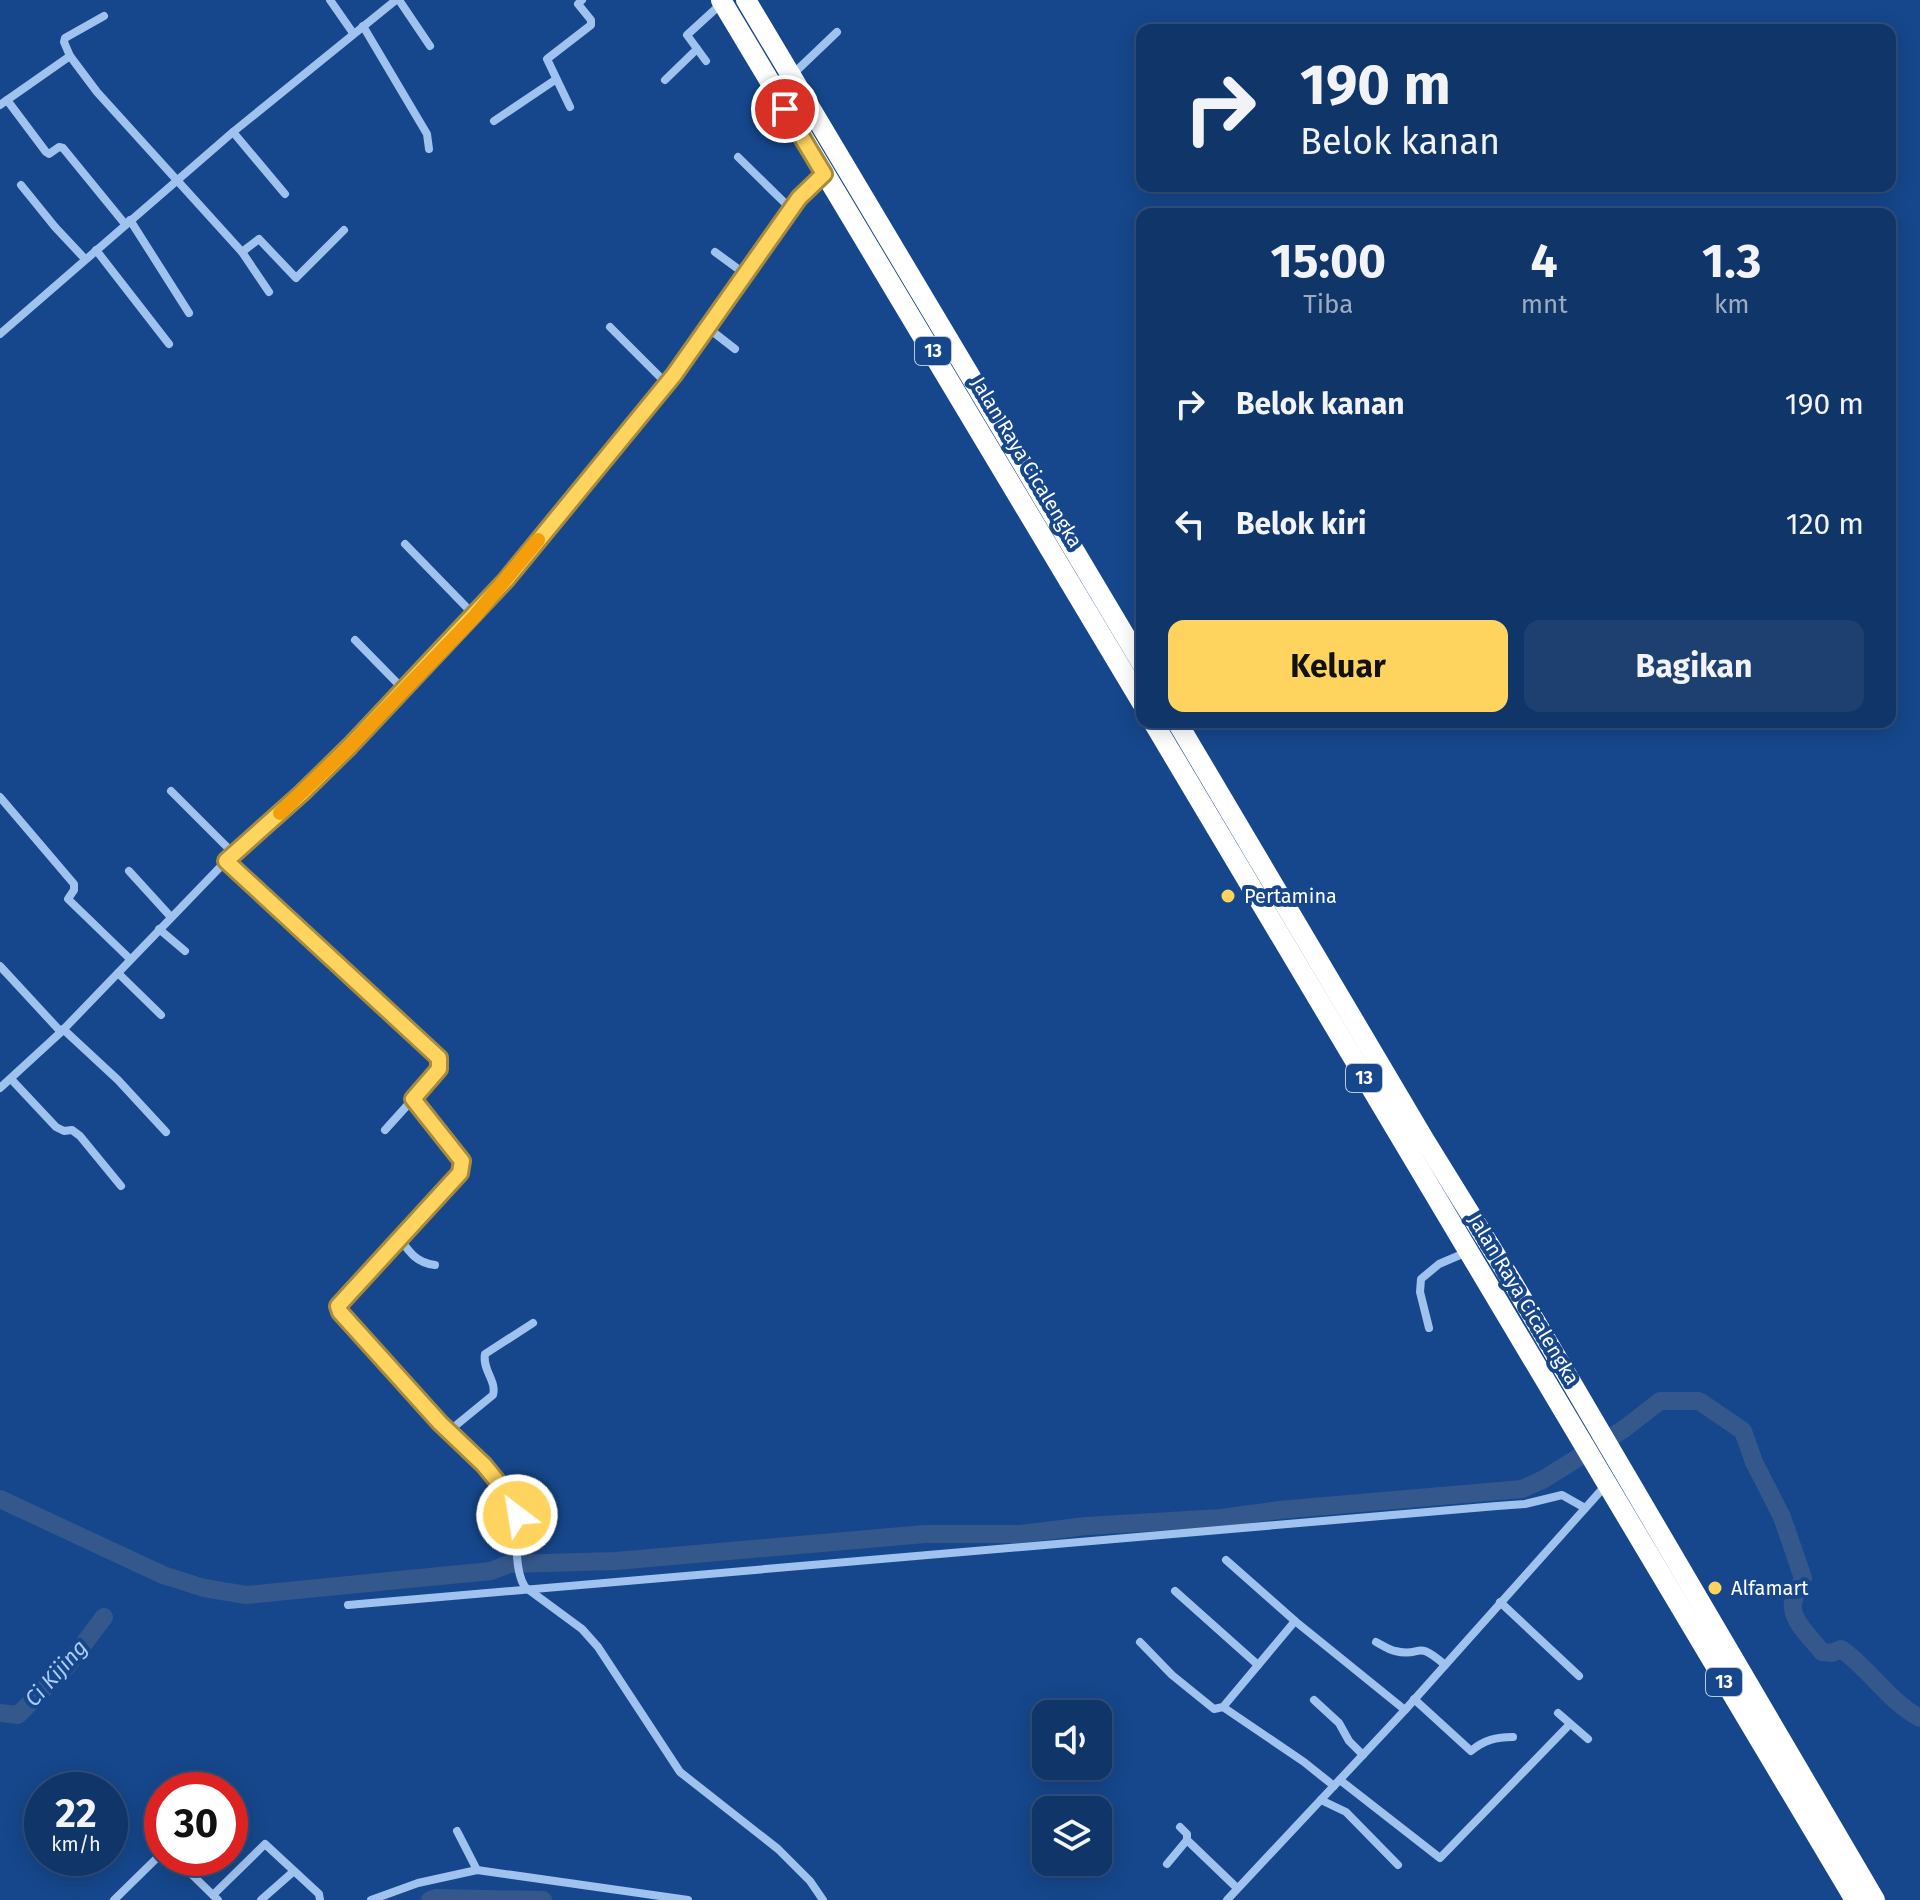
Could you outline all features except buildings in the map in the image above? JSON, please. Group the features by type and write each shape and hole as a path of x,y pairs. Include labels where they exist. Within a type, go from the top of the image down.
{"highway":[{"name":"Jalan Raya Cicalengka","path":"746,0 1136,654"},
{"name":"Jalan Raya Cicalengka","path":"722,1 1136,693"},
{"path":"759,67 780,56"},
{"name":"Jalan Raya Cicalengka","path":"1157,728 1855,1900"},
{"name":"Jalan Raya Cicalengka","path":"1181,728 1594,1421 1875,1900"}],"street":[{"path":"330,0 353,33"},
{"path":"0,334 233,132 363,26 384,4 398,0 430,46"},
{"path":"570,107 547,59 592,22 579,7 582,0"},
{"path":"706,61 687,35 722,1"},
{"path":"104,16 65,38 70,56 97,92 242,252 269,292"},
{"path":"363,26 427,134 429,149"},
{"path":"791,75 837,32"},
{"path":"665,80 697,49"},
{"path":"70,56 4,103 46,152 49,154 59,147 63,148 128,222 189,313"},
{"path":"494,121 555,80"},
{"path":"233,132 285,194"},
{"path":"738,157 791,209"},
{"path":"0,1088 62,1030 226,861 302,793 475,616 667,384 791,209 824,174"},
{"path":"21,185 85,259"},
{"path":"242,252 259,239 296,278 344,230"},
{"path":"96,250 169,344"},
{"path":"715,252 745,274"},
{"path":"610,327 667,384"},
{"path":"708,328 735,349"},
{"path":"405,544 475,616"},
{"path":"355,640 404,690"},
{"path":"171,791 234,854"},
{"path":"0,797 74,884 74,890 67,898 130,959"},
{"path":"226,861 439,1058 439,1069 385,1130"},
{"path":"129,871 170,916"},
{"path":"159,929 185,951"},
{"path":"0,966 62,1030 118,1080 166,1132"},
{"path":"118,973 161,1015"},
{"path":"11,1079 56,1127 64,1131 72,1130 80,1136 121,1186"},
{"path":"413,1099 462,1161 461,1168 457,1178 338,1306 340,1312 484,1465 518,1507 515,1537 524,1585 582,1629 598,1647 680,1772 778,1849 810,1881 823,1900"},
{"path":"400,1239 412,1256 422,1263 435,1265"},
{"path":"1429,1328 1420,1292 1421,1279 1439,1264 1468,1252"},
{"path":"449,1431 493,1395 495,1387 485,1367 485,1354 533,1323"},
{"path":"1227,1900 1405,1710 1606,1485"},
{"path":"348,1605 524,1585 1525,1504 1562,1495 1585,1508"},
{"path":"1226,1560 1295,1621 1405,1710"},
{"path":"1175,1591 1258,1665"},
{"path":"1500,1602 1579,1676"},
{"path":"1140,1642 1211,1709 1223,1707 1295,1621"},
{"path":"1376,1642 1396,1652 1429,1651 1445,1665"},
{"path":"1414,1699 1471,1751 1497,1737 1513,1737"},
{"path":"1314,1700 1339,1723 1349,1741 1363,1755"},
{"path":"1223,1707 1337,1783 1440,1858 1570,1724"},
{"path":"1558,1713 1588,1739"},
{"path":"1321,1800 1346,1812 1398,1865"},
{"path":"1167,1864 1187,1840 1187,1834 1180,1827"},
{"path":"457,1831 477,1870"},
{"path":"1187,1840 1237,1888"},
{"path":"193,1876 215,1898 265,1844 319,1894 320,1900"},
{"path":"371,1900 418,1883 477,1870 688,1900"},
{"path":"114,1900 144,1871"},
{"path":"261,1900 294,1871"}],"waterway":[{"path":"0,1499 163,1575 204,1588 246,1595 491,1571 509,1564 616,1561 925,1534 1021,1534 1522,1489 1544,1479 1624,1429 1660,1401 1699,1401 1743,1431 1754,1462 1782,1517 1803,1578 1793,1603 1795,1616 1803,1629 1822,1652 1832,1653 1841,1649 1898,1703 1920,1718"},
{"name":"Ci Kijing","path":"0,1713 18,1715 67,1666 104,1617"},
{"path":"430,1900 543,1900"}],"slow traffic":[{"path":"280,813 350,746 475,616 538,540"}],"place":[{"name":"Pertamina","path":"1228,896"},
{"name":"Alfamart","path":"1715,1588"}],"route":[{"path":"517,1515 518,1507 484,1465 440,1423 340,1312 338,1306 460,1173 462,1161 413,1099 439,1069 439,1058 226,861 350,746 475,616 674,375 799,198 824,174 785,109"}]}
